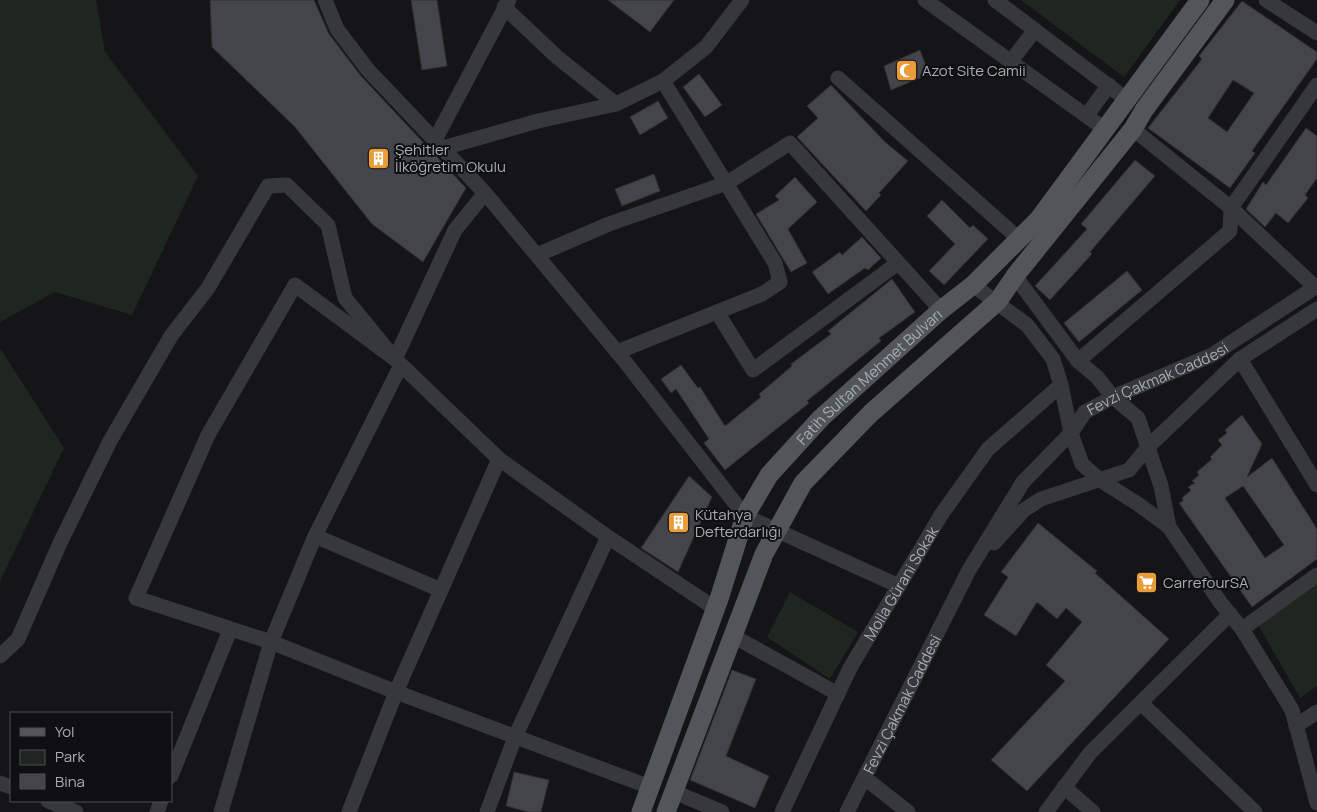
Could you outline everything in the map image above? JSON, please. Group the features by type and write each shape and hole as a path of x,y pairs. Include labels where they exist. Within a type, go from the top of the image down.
{"main road":[{"name":"Fatih Sultan Mehmet Bulvarı","path":"641,812 716,609 745,516 769,474 821,418 941,310 973,285 1039,219 1200,0"},
{"name":"Fatih Sultan Mehmet Bulvarı","path":"666,812 764,554 803,483 871,414 998,301 1015,276 1094,180 1225,0"},
{"path":"1126,99 1144,110"},
{"path":"1106,130 1127,136"}],"street":[{"path":"325,0 337,29 368,70 484,193 537,255 617,352 745,516 899,586"},
{"path":"439,144 616,104 663,81 706,47 742,0"},
{"path":"925,0 1106,130"},
{"path":"995,0 1126,99"},
{"path":"1266,0 1317,33"},
{"path":"439,144 507,3 557,58 616,104"},
{"path":"1011,61 1035,30"},
{"path":"838,78 1019,239"},
{"path":"617,352 762,294 780,282 775,263 663,81"},
{"path":"1087,115 1109,85"},
{"path":"1078,361 1230,231 1231,208 1317,86"},
{"path":"1127,136 1231,208 1316,286"},
{"path":"537,255 608,224 727,183 790,143 941,310"},
{"path":"0,656 18,640 60,543 110,440 170,336 208,288 268,186 287,185 328,225 345,298 398,362 499,459 608,538 716,609"},
{"path":"221,812 271,642 316,536 398,362 455,230 484,193"},
{"path":"717,312 753,370 898,263"},
{"path":"1015,276 1078,361 1097,377 1113,397 1138,418 1161,486 1169,527"},
{"path":"398,362 295,285 208,435 136,598 271,642 396,692 650,787"},
{"path":"973,285 998,301 1027,325 1053,360 1062,385 1071,433 1082,464 1100,480 1138,504 1169,527 1242,629 1292,710 1317,803"},
{"name":"Fevzi Çakmak Caddesi","path":"848,812 969,570 1023,482 1071,433 1085,412 1113,397 1212,355 1316,286"},
{"name":"Fevzi Çakmak Caddesi","path":"969,570 1024,510 1063,490 1129,470 1149,446 1240,359 1317,309"},
{"path":"1240,359 1317,485"},
{"name":"Molla Gürani Sokak","path":"782,812 850,668 941,515 988,449 1062,385"},
{"path":"349,812 396,692 499,459"},
{"path":"316,536 441,590"},
{"path":"487,812 515,737 608,538"},
{"path":"1242,629 1317,575"},
{"path":"1046,812 1090,754 1230,614"},
{"path":"172,774 230,630"},
{"path":"733,636 838,694"},
{"path":"1141,703 1255,812"},
{"path":"1296,726 1317,712"},
{"path":"866,779 908,812"},
{"path":"1064,787 1093,812"},
{"path":"674,792 722,812"},
{"path":"50,802 72,811"}],"green space":[{"path":"0,0 96,0 105,52 198,176 132,315 55,292 0,322"},
{"path":"1021,0 1180,0 1124,77"},
{"path":"0,348 64,448 0,581"},
{"path":"1317,581 1317,686 1300,698 1257,623"},
{"path":"790,592 858,632 830,679 767,637"}],"building":[{"name":"Şehitler İlköğretim Okulu","path":"210,0 314,0 329,34 361,76 466,188 423,262 372,224 295,127 212,47"},
{"path":"411,0 437,0 447,66 422,70"},
{"path":"608,0 674,0 650,32"},
{"path":"1242,1 1317,52 1317,59 1252,151 1255,153 1230,188 1148,128 1202,59 1199,56","holes":["1233,80 1254,93 1227,132 1208,118"]},
{"name":"Azot Site Camii","path":"920,50 929,74 891,90 884,66"},
{"path":"699,74 722,105 705,117 683,87"},
{"path":"831,85 885,142 908,161 879,193 881,195 866,211 797,137 818,118 807,106"},
{"path":"658,101 668,118 640,135 630,117"},
{"path":"1306,128 1317,136 1317,178 1305,195 1308,198 1288,223 1276,213 1265,227 1246,209 1263,182 1266,185"},
{"path":"1135,160 1155,176 1090,252 1092,254 1050,300 1035,286 1087,229 1081,224"},
{"path":"654,174 660,191 622,206 615,189"},
{"path":"795,177 817,202 788,229 807,263 791,272 756,214 779,200 775,196"},
{"path":"942,200 970,228 973,225 988,239 944,285 929,271 955,244 927,216"},
{"path":"862,237 881,258 868,270 865,268 828,294 812,272 840,252 842,255"},
{"path":"1127,271 1142,290 1079,342 1064,323"},
{"path":"892,279 915,312 879,338 881,341 807,401 809,403 725,470 704,443 709,439 676,389 671,393 661,379 681,365 698,388 700,387 725,426 761,397 759,394 792,366 791,364 831,334 828,331"},
{"path":"1242,415 1262,444 1247,477 1272,458 1317,529 1317,559 1252,607 1179,503 1183,501 1182,498 1191,490 1188,487 1195,483 1192,481 1199,475 1197,472 1212,459 1210,457 1222,445 1218,440 1227,433 1225,430","holes":["1243,486 1284,545 1265,558 1225,498"]},
{"name":"Kütahya Defterdarlığı","path":"689,476 712,497 678,572 641,548"},
{"path":"1038,523 1097,571 1095,573 1169,639 1027,791 991,760 1065,681 1046,665 1082,622 1066,608 1057,619 1037,602 1016,636 984,615 1008,577 1001,572"},
{"path":"732,670 756,679 726,756 769,776 755,808 690,780"},
{"path":"514,772 549,780 541,812 528,812 506,806"}],"place":[{"name":"Azot Site Camii","path":"906,70"},
{"name":"Şehitler İlköğretim Okulu","path":"379,158"},
{"name":"Kütahya Defterdarlığı","path":"679,523"},
{"name":"CarrefourSA","path":"1147,582"}]}
